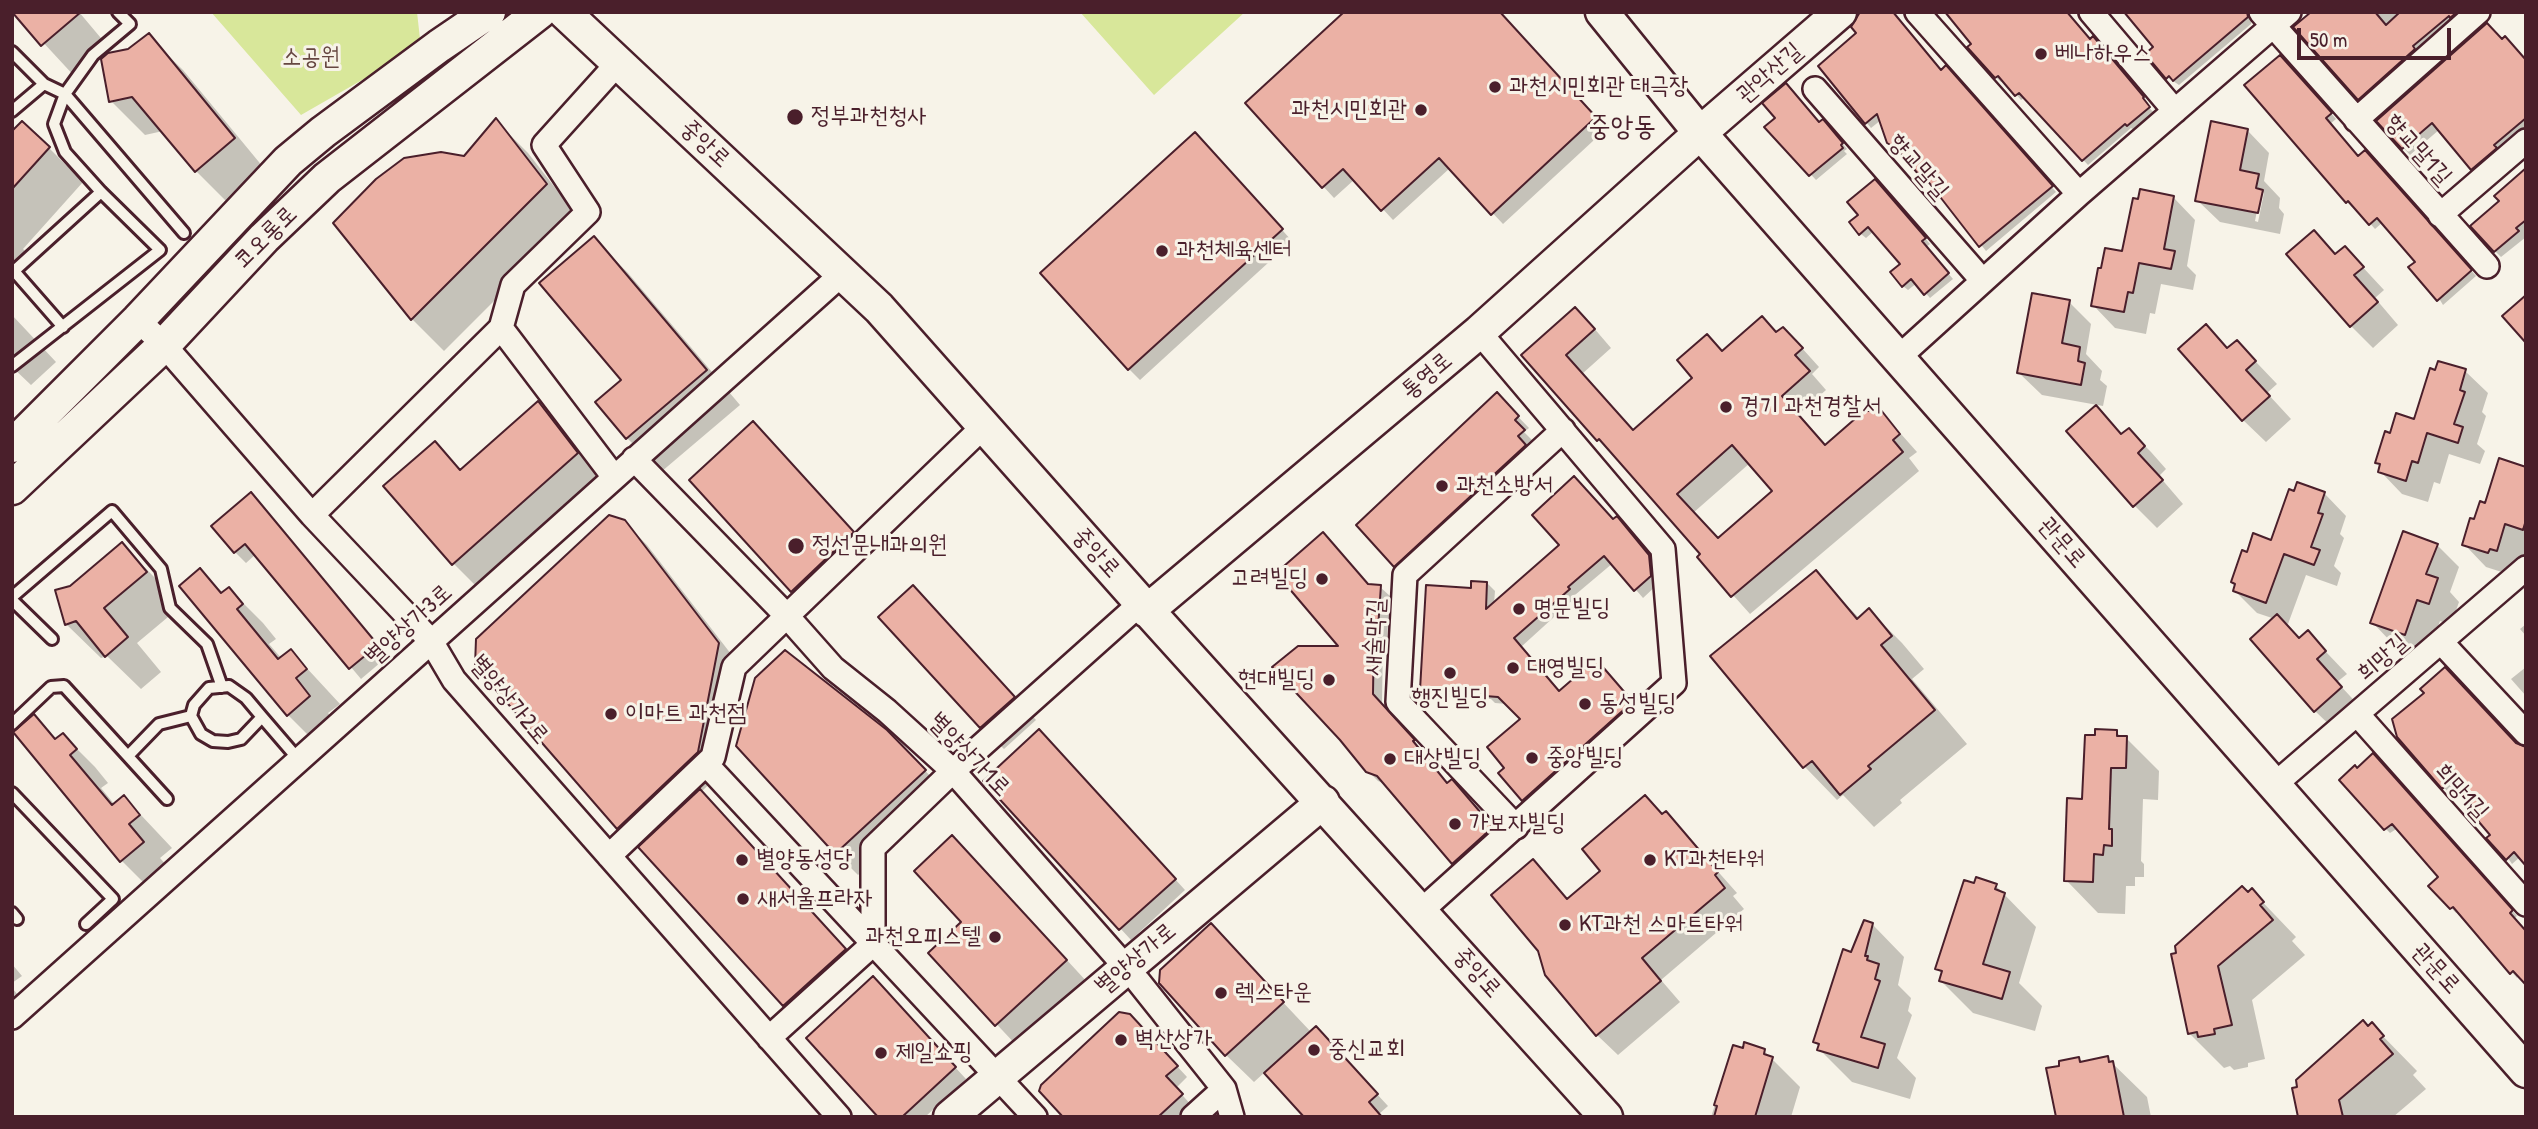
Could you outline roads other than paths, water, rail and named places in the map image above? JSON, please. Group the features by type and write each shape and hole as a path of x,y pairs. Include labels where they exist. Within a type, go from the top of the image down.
{"street":[{"path":"12,446 138,320 288,161 355,108 489,12"},
{"name":"코오롱로","path":"12,488 164,345 264,238 327,178 540,12"},
{"name":"중앙로","path":"564,12 879,308 1144,607 1606,1117"},
{"name":"관문로","path":"1602,12 1700,134 2526,1071"},
{"name":"관악산길","path":"1700,134 1840,12"},
{"path":"1917,12 2079,194"},
{"path":"2091,12 2175,111"},
{"name":"향교말1길","path":"2356,120 2478,12"},
{"path":"1899,357 1982,280 2175,111 2274,17"},
{"name":"향교말1길","path":"2274,17 2356,120 2487,266"},
{"path":"312,515 500,328 513,285 588,212 544,145 618,63"},
{"name":"향교말길","path":"1815,89 1982,280"},
{"name":"통영로","path":"1144,607 1479,332 1700,134"},
{"name":"향교말1길","path":"2440,215 2526,141"},
{"name":"별양상가3로","path":"12,1017 842,274"},
{"name":"별양상가2로","path":"138,320 164,345 312,515 431,641 454,680 839,1117"},
{"path":"500,328 614,477"},
{"path":"1422,911 1674,684 1664,549 1479,332"},
{"path":"609,856 713,757 734,667 984,427"},
{"name":"새술막길","path":"1516,827 1398,702 1405,575 1563,430"},
{"name":"별양상가1로","path":"634,459 786,615 833,668 887,711 953,771 1126,967 1224,1089 1232,1117"},
{"name":"희망길","path":"2273,786 2526,568"},
{"path":"769,1038 873,944 873,848 953,771 1144,607"},
{"path":"2441,642 2526,733"},
{"name":"희망1길","path":"2358,715 2526,904"},
{"path":"706,764 1035,1117"},
{"name":"별양상가로","path":"950,1117 1323,802"},
{"path":"1193,1117 1224,1089"}],"lane":[{"path":"12,366 160,250 65,152 54,124 65,94 93,55 130,24 118,12"},
{"path":"12,52 44,84 65,94 184,233"},
{"path":"12,111 44,84"},
{"path":"63,327 14,271 101,192"},
{"path":"52,639 12,599 112,511 162,569 170,608 207,644 222,687"},
{"path":"12,724 51,687 64,686 167,799"},
{"path":"262,717 241,739 228,742 212,741 201,734 191,716 194,705 209,688 229,686 246,698 299,760"},
{"path":"128,756 159,724 191,716"},
{"path":"12,793 113,899 86,923"}],"place":[{"name":"베나하우스","path":"2041,54"},
{"name":"과천시민회관 대극장","path":"1495,87"},
{"name":"과천시민회관","path":"1421,110"},
{"name":"정부과천청사","path":"795,117"},
{"name":"과천체육센터","path":"1162,251"},
{"name":"경기 과천경찰서","path":"1726,407"},
{"name":"과천소방서","path":"1442,486"},
{"name":"정선문내과의원","path":"796,546"},
{"name":"고려빌딩","path":"1322,579"},
{"name":"명문빌딩","path":"1519,609"},
{"name":"대영빌딩","path":"1513,668"},
{"name":"행진빌딩","path":"1450,673"},
{"name":"현대빌딩","path":"1329,680"},
{"name":"동성빌딩","path":"1585,704"},
{"name":"이마트 과천점","path":"611,714"},
{"name":"중앙빌딩","path":"1532,758"},
{"name":"대상빌딩","path":"1390,759"},
{"name":"가보자빌딩","path":"1455,824"},
{"name":"별양동성당","path":"742,860"},
{"name":"KT과천타워","path":"1650,860"},
{"name":"새서울프라자","path":"743,899"},
{"name":"KT과천 스마트타워","path":"1565,925"},
{"name":"과천오피스텔","path":"995,937"},
{"name":"렉스타운","path":"1221,993"},
{"name":"벽산상가","path":"1121,1040"},
{"name":"중신교회","path":"1314,1050"},
{"name":"제일쇼핑","path":"881,1053"}],"district":[{"name":"중앙동","path":"1622,128"}],"park label":[{"name":"소공원","path":"311,58"}]}
